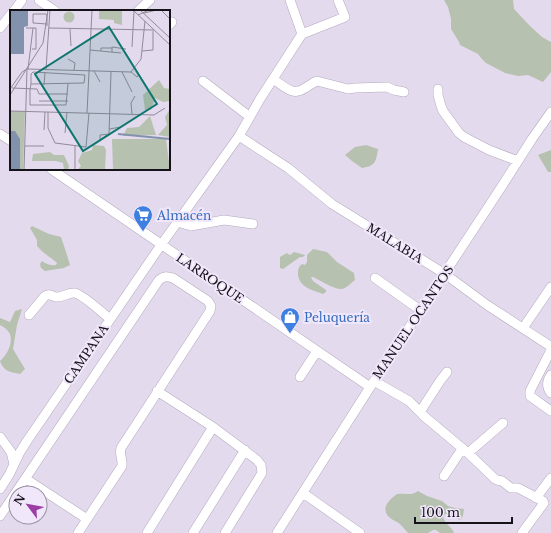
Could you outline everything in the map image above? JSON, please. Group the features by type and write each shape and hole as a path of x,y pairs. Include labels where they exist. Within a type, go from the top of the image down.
{"street":[{"path":"15,10 22,0"},
{"path":"39,0 54,10"},
{"path":"139,10 150,0"},
{"path":"290,0 302,34 345,17 338,0"},
{"path":"0,28 10,15"},
{"name":"CAMPANA","path":"0,489 27,441 161,245 239,136 302,34"},
{"path":"273,79 295,92 300,92 316,81 348,89 388,87 404,92"},
{"path":"203,81 250,117"},
{"path":"438,89 439,99 443,111 459,133 489,150 518,161"},
{"name":"MANUEL OCANTOS","path":"277,533 420,310 551,112"},
{"path":"0,134 10,140"},
{"name":"MALABIA","path":"239,136 288,168 332,204 445,274 487,305 550,346 550,353 530,391 530,396 551,411"},
{"name":"LARROQUE","path":"57,171 161,245 317,351 372,384 409,401 495,479 502,481 510,488 518,488 536,498"},
{"path":"177,222 191,226 224,220 253,224"},
{"path":"0,516 160,280 163,277 168,276 208,302 211,306 210,311 121,448 122,466 78,533"},
{"path":"375,278 420,310"},
{"path":"523,328 551,287"},
{"path":"29,315 47,295 50,294 56,297 74,293 83,297 110,319"},
{"path":"300,377 317,351"},
{"path":"420,412 447,372"},
{"path":"551,375 547,384 551,393"},
{"path":"157,391 213,427 245,450 261,465 262,473 225,533"},
{"path":"444,476 465,451 503,423"},
{"path":"147,533 213,427"},
{"path":"0,438 11,452 14,464"},
{"path":"193,533 245,450"},
{"path":"522,533 544,503 536,498 551,478"},
{"path":"26,479 87,519"},
{"path":"303,493 360,533"}],"green space":[{"path":"444,0 513,0 514,9 542,37 551,42 551,72 543,82 528,75 518,76 505,73 486,63 478,54 460,45 451,29 451,19 448,7"},
{"path":"366,145 378,149 376,160 373,164 362,168 345,155 355,147"},
{"path":"551,150 551,172 548,172 538,155"},
{"path":"32,226 49,234 61,237 70,265 64,268 45,271 41,268 40,264 42,261 52,265 56,265 57,263 37,246 37,240 30,228"},
{"path":"313,249 327,252 337,262 354,273 355,280 346,288 339,289 311,277 313,281 326,290 323,294 304,286 299,279 298,269 302,264 305,265 307,262 307,255"},
{"path":"294,252 305,255 283,269 280,268 280,257 287,253 290,255"},
{"path":"22,309 17,325 13,349 25,369 20,374 6,369 0,361 9,349 11,338 8,331 0,325 0,318 10,322 15,311"},
{"path":"418,491 442,501 448,506 464,509 463,516 460,520 448,514 445,514 443,517 454,532 453,533 440,533 433,530 428,533 408,533 400,524 386,514 385,510 387,504 397,494 411,494"}],"place":[{"name":"Almacén","path":"143,232"},
{"name":"Peluquería","path":"290,334"}]}
